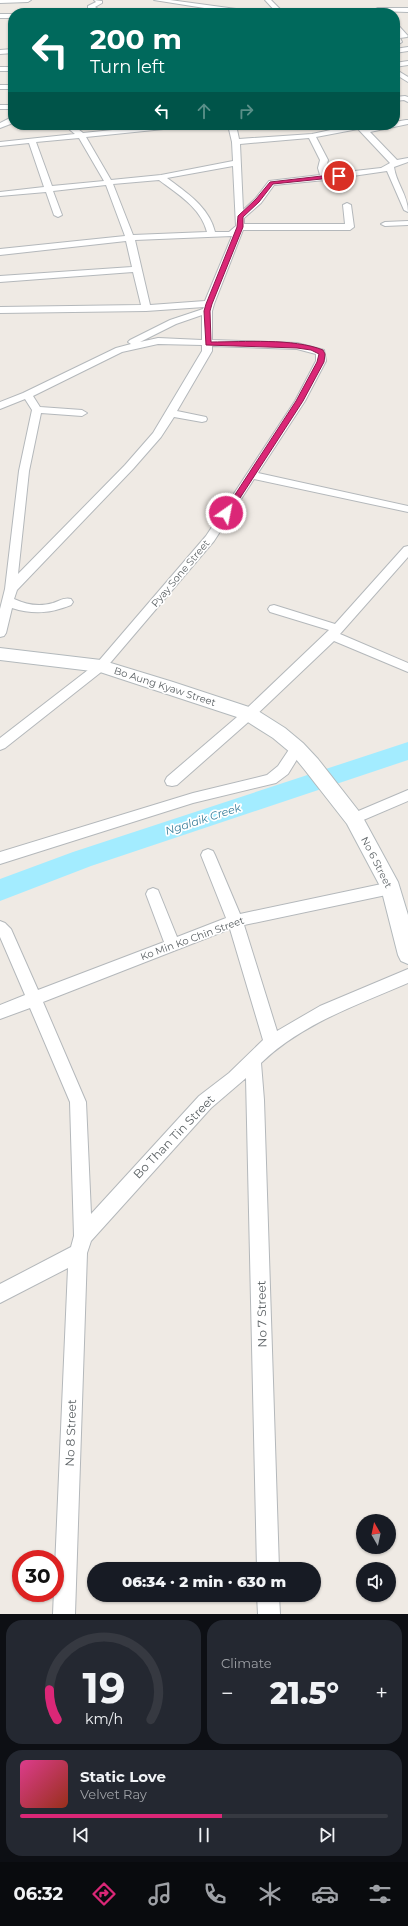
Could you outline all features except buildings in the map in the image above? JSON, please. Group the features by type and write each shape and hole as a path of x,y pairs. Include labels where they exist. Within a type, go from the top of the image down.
{"street":[{"path":"0,1 28,0"},
{"path":"158,0 220,8"},
{"path":"268,0 275,8"},
{"path":"92,8 90,7 101,1"},
{"path":"400,27 404,36 400,36"},
{"path":"74,130 82,136 109,183 130,238 146,308"},
{"path":"0,144 126,130"},
{"path":"10,595 129,467 156,435 171,413 204,357 208,343 208,308 240,222 236,142 233,130"},
{"path":"236,142 312,136 345,130"},
{"path":"363,130 392,165 391,174 408,210"},
{"path":"312,136 324,160 322,168 325,178"},
{"path":"32,141 58,215"},
{"path":"0,252 130,238 231,234 272,183 325,178 382,170 408,160"},
{"path":"0,194 161,177 237,163"},
{"path":"161,177 190,199 201,210 211,224 212,235"},
{"path":"240,222 350,227 347,205"},
{"path":"386,224 408,223"},
{"path":"0,279 138,269"},
{"path":"0,310 208,308"},
{"path":"0,406 27,395 119,350 146,334 208,308"},
{"path":"119,350 158,341 208,343"},
{"name":"Pyay Sone Street","path":"0,745 101,666 210,538 300,401 320,362 321,352 313,348 297,346 208,343"},
{"path":"0,633 10,595 24,471 37,410 27,395"},
{"path":"37,410 82,413"},
{"path":"171,413 202,419"},
{"path":"251,475 408,509"},
{"path":"172,781 249,714 336,632 372,590 406,556"},
{"path":"10,595 19,607 30,609 50,609 67,602"},
{"path":"274,609 336,632 408,668"},
{"name":"Bo Aung Kyaw Street","path":"0,654 101,666 167,686 249,714 297,748 311,764"},
{"path":"0,858 193,798 271,779 282,770 297,748"},
{"name":"No 6 Street","path":"311,764 354,818 391,888 408,956"},
{"path":"354,818 408,795"},
{"path":"208,855 235,920 272,1042"},
{"name":"Ko Min Ko Chin Street","path":"0,1012 35,997 235,920 391,888"},
{"path":"153,894 172,945"},
{"name":"No 8 Street","path":"0,927 6,933 35,997 78,1102 80,1244 64,1614"},
{"name":"Bo Than Tin Street","path":"0,1294 80,1244 205,1102 272,1042 326,1010 408,976"},
{"name":"No 7 Street","path":"253,1060 256,1100 268,1562"},
{"path":"268,1602 269,1614"}],"waterway":[{"name":"Ngalaik Creek","path":"0,890 82,859 408,751"}],"route":[{"path":"226,513 300,401 320,362 322,354 313,348 297,346 208,343 207,311 209,304 240,227 240,216 258,201 272,183 339,176"}]}
